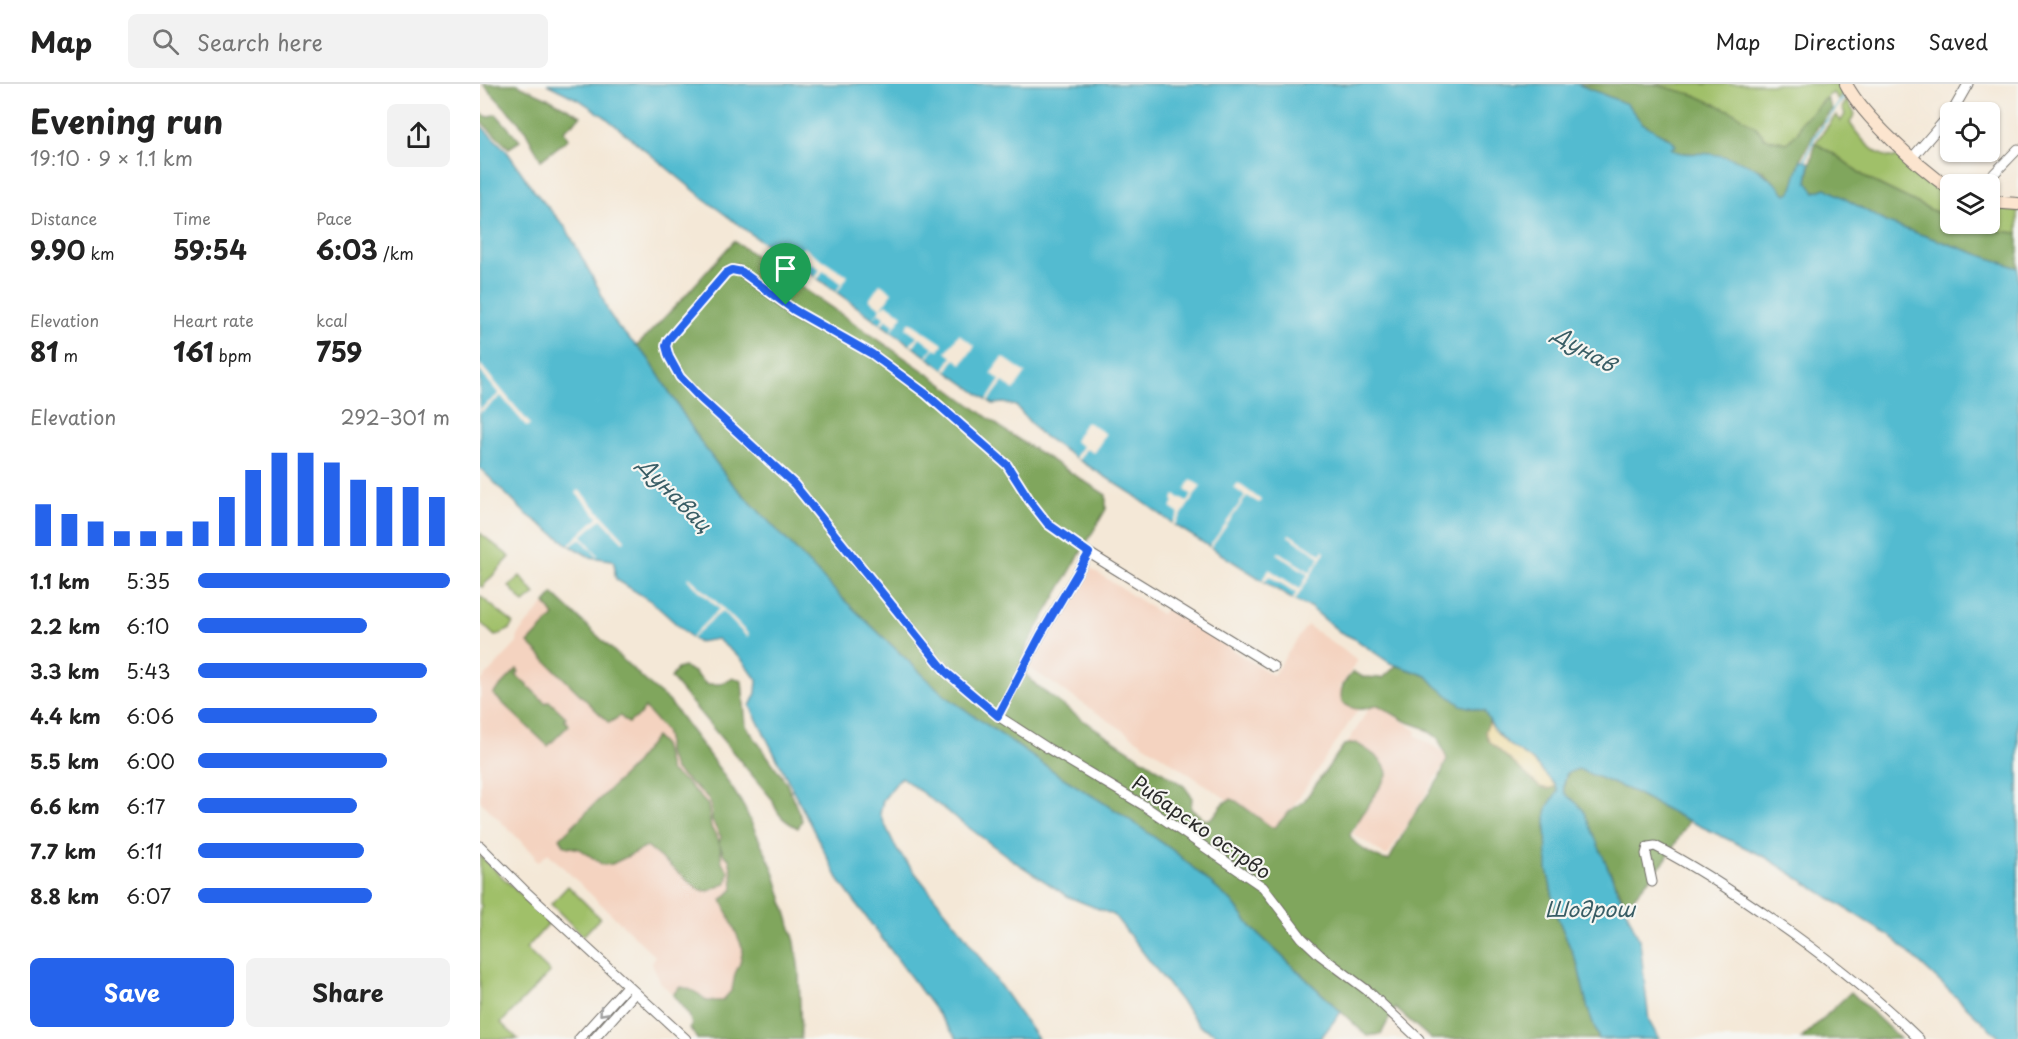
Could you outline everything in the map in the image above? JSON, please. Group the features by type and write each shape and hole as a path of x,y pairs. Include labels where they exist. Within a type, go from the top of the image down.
{"main road":[{"path":"1848,88 1883,130 1940,181"},
{"path":"2000,203 2018,204"}],"street":[{"path":"1957,102 1968,84"},
{"path":"1912,158 1940,126"},
{"path":"1994,174 2018,149"},
{"name":"Рибарско острво","path":"1089,553 1048,524 1007,465 926,394 872,354 786,305 742,272 732,270 726,273 668,340 666,346 669,357 680,377 794,484 947,673 998,716 1143,805 1263,887 1302,938 1368,992 1419,1039"},
{"path":"998,716 1040,636 1089,553 1274,667"},
{"path":"480,846 523,889 686,1039"},
{"path":"1652,882 1646,854 1648,847 1655,846 1742,897 1801,939 1849,975 1919,1039"},
{"path":"579,1039 627,986"},
{"path":"594,1039 635,993"}],"shaded area":[{"path":"1087,566 1161,614 1166,609 1273,675 1307,625 1358,660 1339,688 1362,704 1265,848 1228,800 1025,665"},
{"path":"553,594 665,731 667,752 675,770 707,797 711,804 732,872 733,889 727,893 729,914 743,949 732,990 722,1001 706,1001 702,995 675,990 673,995 660,982 652,963 655,956 548,853 538,862 534,858 536,856 480,801 480,682 517,643 518,634"},
{"path":"1373,702 1417,731 1415,735 1449,756 1387,856 1353,834 1358,825 1314,797"}],"green space":[{"path":"483,84 517,84 581,116 564,131 568,139 541,160 524,128"},
{"path":"1577,84 1653,84 1695,95 1735,113 1756,127 1765,138 1787,143 1799,131 1801,122 1827,98 1832,109 1817,128 1801,159 1791,193 1786,194 1763,171 1712,154 1672,151 1667,136 1642,123 1627,104"},
{"path":"1653,84 1838,84 1843,92 1838,100 1833,93 1821,101 1817,108 1801,122 1799,131 1787,143 1765,138 1756,127"},
{"path":"1847,100 1855,114 1850,123 1871,148 1884,156 1899,157 1940,192 1940,214 1868,179 1815,143 1836,115 1841,121 1845,114 1842,108"},
{"path":"480,113 488,117 496,114 520,141 509,148 480,121"},
{"path":"1815,143 1868,179 1940,214 1940,234 2000,234 2000,231 2018,233 2018,268 1888,223 1826,188 1815,192 1807,181"},
{"path":"2000,209 2018,210 2018,233 2000,231"},
{"path":"734,241 937,380 1010,434 1106,495 1106,509 1027,646 1022,671 1037,686 1081,719 1184,786 1192,797 1191,809 1206,820 1210,819 1224,803 1231,799 1271,827 1275,827 1290,811 1304,801 1344,745 1356,743 1381,761 1387,776 1350,834 1355,842 1366,851 1384,860 1389,860 1413,816 1439,779 1447,759 1438,738 1422,727 1405,721 1378,705 1359,709 1342,702 1341,693 1345,682 1353,672 1363,677 1383,678 1397,665 1427,676 1436,686 1468,707 1484,711 1489,719 1487,738 1489,741 1540,787 1549,789 1556,786 1558,791 1546,813 1547,869 1557,916 1578,966 1588,1009 1599,1039 1431,1039 1395,1008 1381,1034 1367,1036 1253,929 1232,902 1175,852 944,695 841,597 729,480 702,444 648,358 636,347"},
{"path":"480,533 510,557 482,587 480,586"},
{"path":"520,576 535,594 524,603 509,586"},
{"path":"553,594 669,701 743,805 774,871 795,942 799,972 801,1039 697,1039 690,1028 692,1025 689,1015 673,995 679,987 682,987 697,993 706,1001 722,1001 732,990 743,949 722,900 733,889 729,859 724,855 720,845 722,863 729,871 727,883 709,891 700,890 647,847 612,864 603,865 580,849 565,846 560,838 632,767 655,737 663,745 670,771 687,783 708,805 711,828 719,843 721,837 712,821 711,805 707,797 675,770 667,752 665,731 645,708 640,715 628,723 620,716 609,723 528,643 554,616 545,603"},
{"path":"480,596 513,623 509,630 495,636 480,622"},
{"path":"684,667 694,672 706,684 721,684 733,678 742,681 746,726 786,782 802,820 798,828 782,817 772,799 671,678 677,669"},
{"path":"517,669 519,672 516,675 546,703 549,701 566,717 564,720 569,725 548,746 493,694"},
{"path":"1578,769 1634,792 1689,821 1666,859 1626,906 1573,799 1566,795 1564,784 1568,773"},
{"path":"480,856 550,922 526,949 550,972 501,1023 518,1039 480,1039 480,909 482,906 480,904"},
{"path":"568,886 600,918 583,936 551,904"},
{"path":"1851,992 1900,1039 1801,1039"}],"sand":[{"path":"1490,722 1503,739 1536,764 1556,786 1549,789 1540,787 1489,741 1485,731"}],"water":[{"path":"547,84 1577,84 1627,104 1642,123 1673,141 1676,146 1671,148 1675,151 1712,154 1734,159 1762,172 1786,194 1791,192 1801,159 1810,163 1807,181 1815,192 1826,188 1888,223 2018,268 2018,1039 2001,1039 1894,939 1767,858 1634,792 1578,769 1567,773 1564,782 1565,792 1583,810 1640,942 1649,1021 1659,1039 1599,1039 1588,1009 1578,966 1557,916 1547,869 1546,813 1558,791 1533,761 1511,746 1495,731 1484,711 1461,705 1427,676 1390,663 1355,639 1340,632 1310,607 1295,601 1175,525 1131,493 1039,433 1016,406 1004,403 993,404 818,279 755,237 707,201 605,117 581,101"},
{"name":"Дунавац","path":"480,125 506,150 535,192 566,228 600,291 608,312 619,328 648,358 702,444 729,480 841,597 944,695 1175,852 1232,902 1253,929 1341,1012 1320,1039 1226,1039 1200,1026 1114,915 1069,897 1015,862 901,777 883,800 880,814 897,850 959,928 1038,1039 957,1039 840,882 750,706 756,693 757,680 742,660 717,639 698,642 694,640 651,601 617,580 612,560 590,557 571,546 525,513 480,468"}],"pier":[{"path":"803,247 848,276 837,293 841,283 823,271 818,279 815,278 820,269 798,255"},
{"path":"880,284 892,292 882,308 887,304 903,315 891,332 894,325 886,319 882,325 880,324 884,317 879,313 873,319 881,308 869,300"},
{"path":"910,322 943,344 939,350 935,348 928,358 933,347 920,337 913,347 910,345 917,336 906,328"},
{"path":"959,334 975,346 962,364 955,359 947,371 944,369 952,357 946,352"},
{"path":"1003,357 1026,373 1014,390 1003,382 989,401 987,400 1000,380 991,373"},
{"path":"480,364 530,424 527,427 501,396 480,413 480,409 499,394 480,371"},
{"path":"1086,421 1106,434 1094,453 1086,449 1079,460 1075,458 1082,446 1074,441"},
{"path":"1191,480 1201,486 1175,525 1172,524 1179,514 1170,508 1174,502 1172,500 1175,495 1187,502 1192,495 1185,490"},
{"path":"1238,483 1261,500 1259,503 1247,496 1211,548 1209,547 1245,496 1234,488"},
{"path":"579,490 625,540 623,542 601,519 582,536 597,556 580,538 571,546 569,544 598,517 576,493"},
{"path":"1289,534 1321,554 1323,550 1325,552 1295,601 1293,599 1296,593 1269,576 1265,582 1262,580 1269,569 1300,589 1308,574 1277,554 1279,552 1310,572 1320,557 1288,536"},
{"path":"689,577 721,606 749,635 747,637 722,611 691,637 719,609 688,580"}],"waterway":[{"path":"1804,163 1814,138 1846,94"}],"route":[{"path":"732,270 742,272 786,305 872,354 926,394 1007,465 1048,524 1089,553 1040,636 998,716 947,673 794,484 700,398 680,377 669,357 666,346 668,340 726,273 732,270"}],"water label":[{"name":"Дунав","path":"1585,348"},
{"name":"Шодрош","path":"1590,908"}]}
